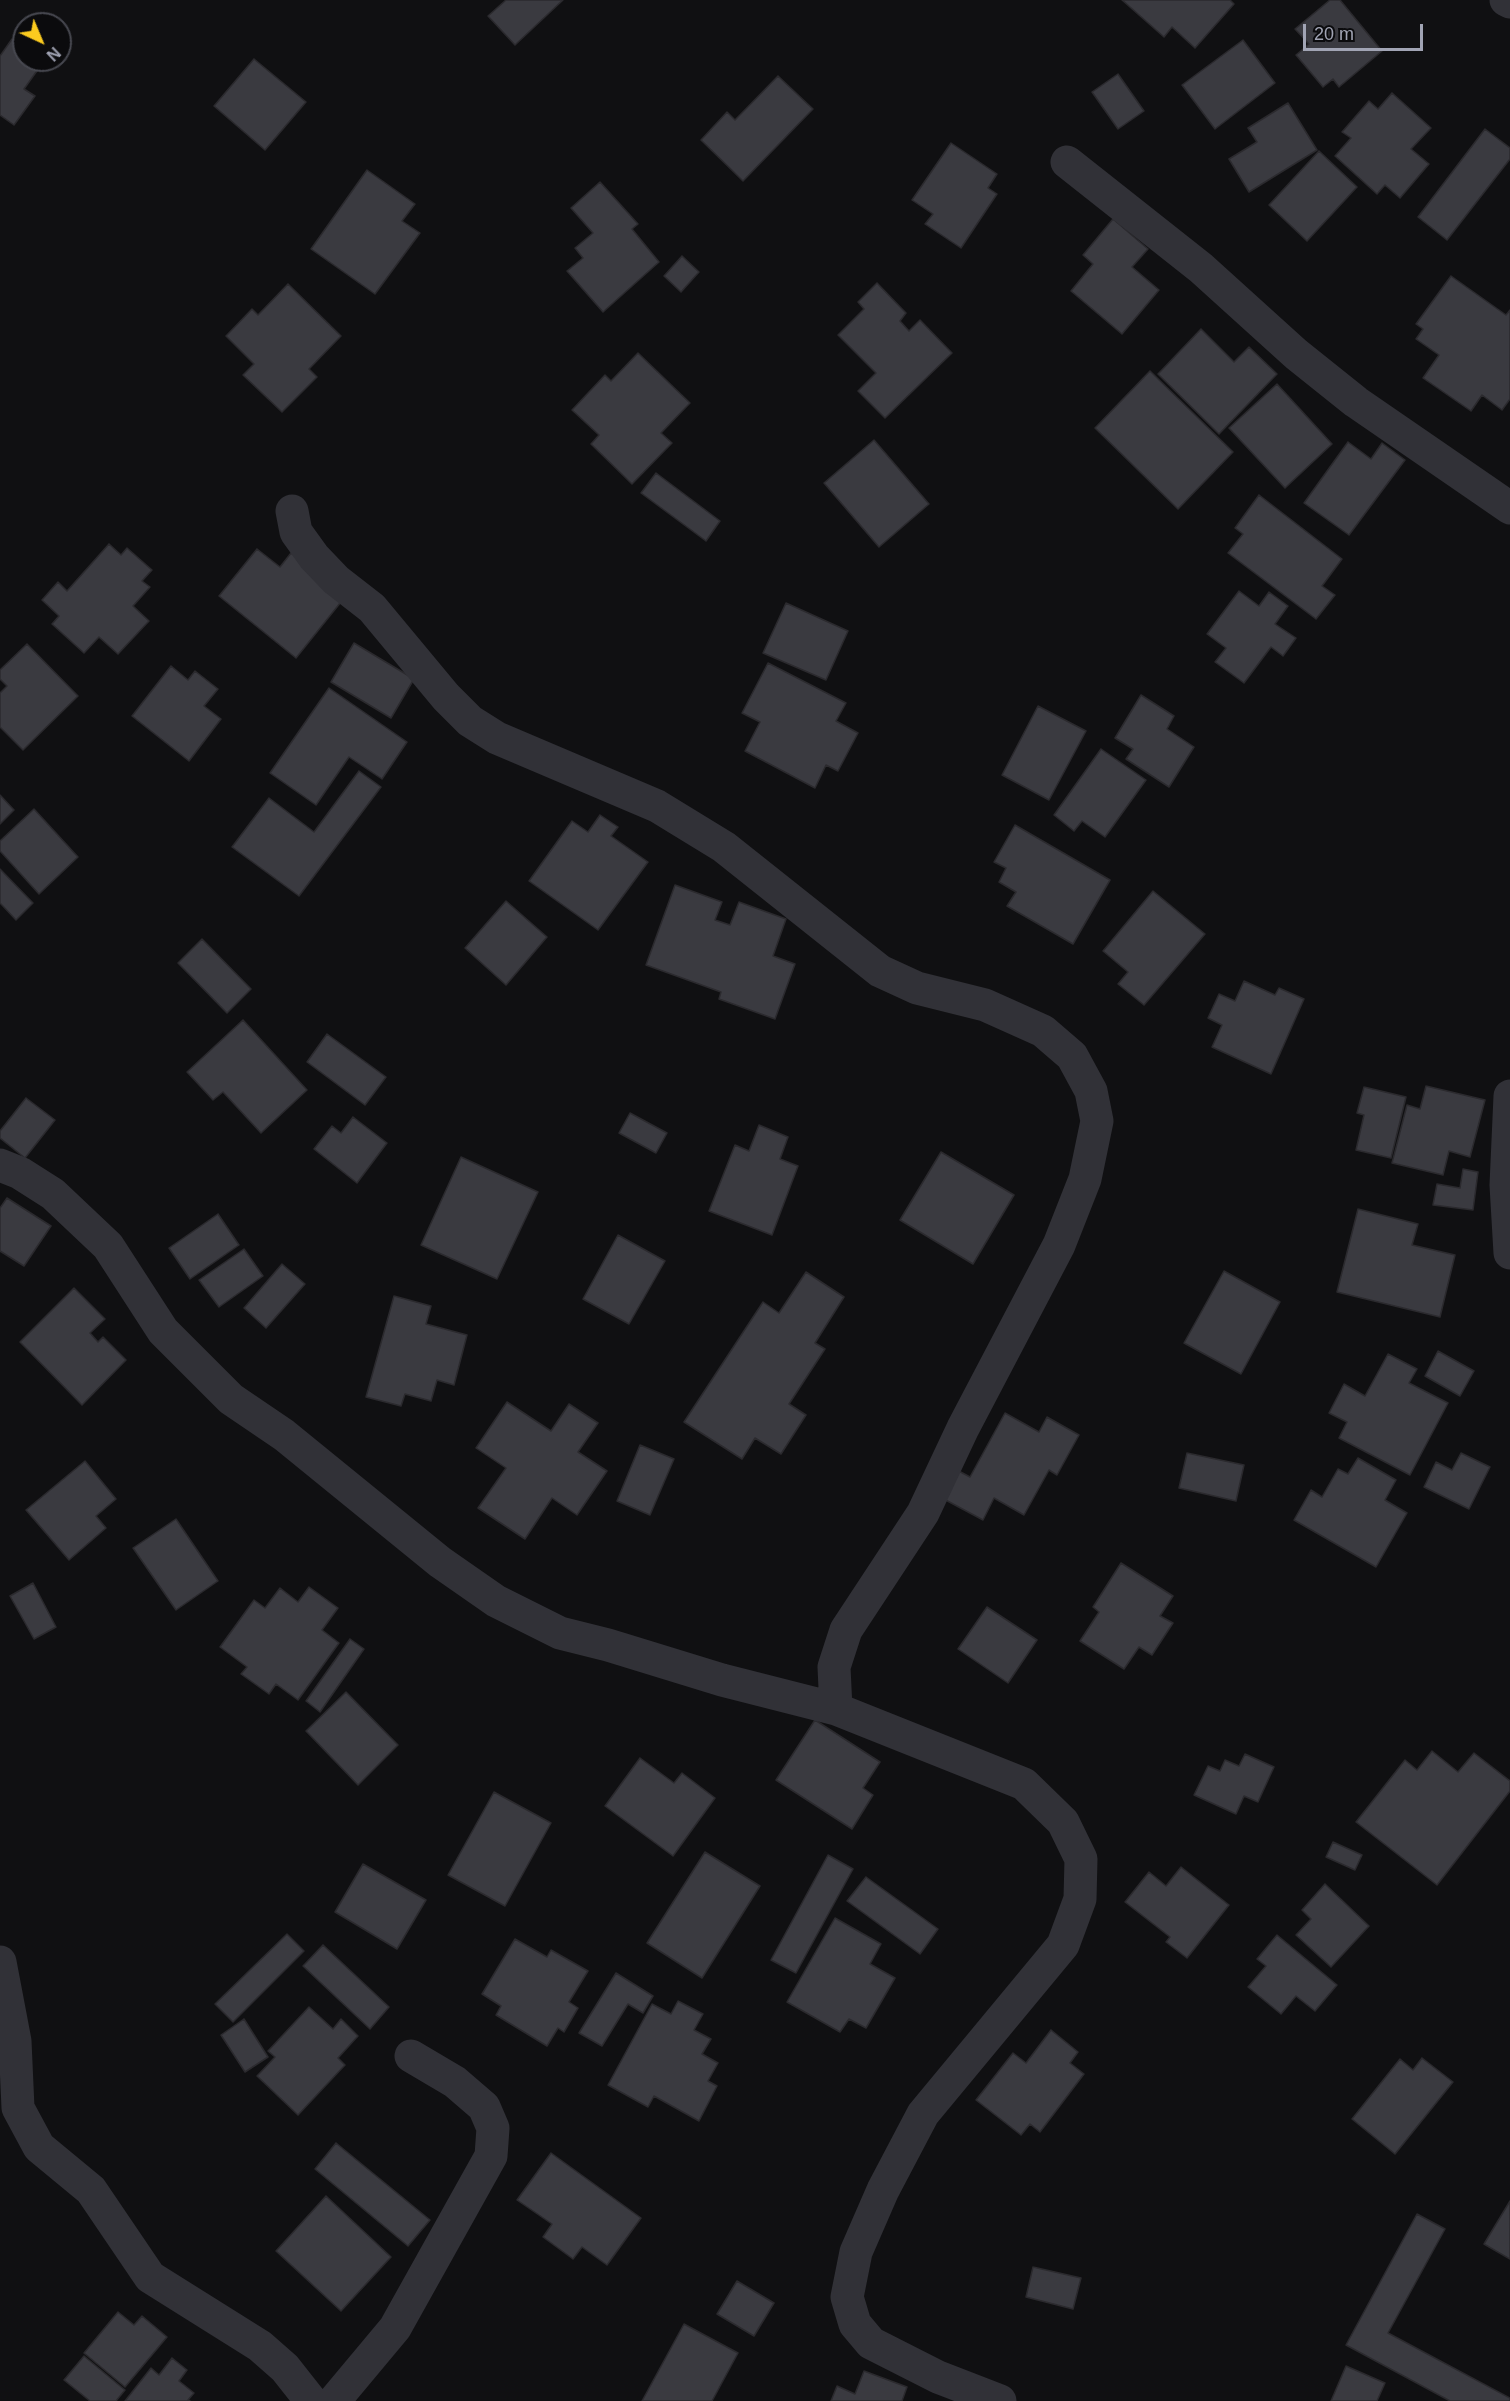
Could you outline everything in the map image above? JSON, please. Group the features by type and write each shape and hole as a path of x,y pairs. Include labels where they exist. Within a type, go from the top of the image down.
{"street":[{"path":"1068,162 1201,268 1296,354 1356,402 1510,508"},
{"path":"292,511 296,532 314,557 336,580 372,608 446,697 470,721 497,738 657,806 724,847 880,971 917,988 985,1005 1043,1031 1072,1056 1091,1091 1097,1121 1085,1179 1059,1245 963,1428 923,1513 846,1630 834,1667 836,1709"},
{"path":"1510,1096 1506,1185 1510,1253"},
{"path":"0,1165 20,1173 53,1194 108,1246 163,1331 231,1399 284,1435 440,1562 496,1601 560,1633 608,1645 722,1680 836,1709 1024,1784 1063,1822 1081,1859 1080,1899 1064,1945 923,2114 883,2190 856,2252 847,2297 855,2324 871,2343 938,2378 1000,2401"},
{"path":"0,1962 15,2041 18,2108 39,2147 91,2190 150,2277 260,2346 285,2368 311,2401"},
{"path":"334,2401 395,2328 491,2156 493,2128 484,2108 454,2082 411,2056"}],"building":[{"path":"506,0 563,0 515,45 488,16"},
{"path":"1122,0 1230,0 1234,4 1195,48 1172,27 1164,37"},
{"path":"1330,0 1340,0 1382,51 1339,87 1333,79 1323,87 1296,55 1309,44 1295,29"},
{"path":"12,39 12,72 36,72 24,89 35,96 14,125 0,115 0,56"},
{"path":"1243,40 1275,83 1215,129 1182,85"},
{"path":"254,59 306,102 265,150 214,106"},
{"path":"1118,74 1144,111 1118,129 1092,92"},
{"path":"778,76 813,109 743,181 701,140 727,112 735,120"},
{"path":"1392,93 1431,128 1411,149 1429,164 1400,198 1385,185 1377,194 1335,156 1351,138 1342,132 1369,101 1378,109"},
{"path":"1288,103 1317,150 1249,192 1229,159 1257,142 1248,128"},
{"path":"1485,129 1510,148 1510,159 1447,240 1418,217"},
{"path":"951,143 997,174 988,188 997,194 961,248 925,224 933,214 912,200"},
{"path":"1319,151 1357,187 1307,241 1269,205"},
{"path":"367,170 415,204 402,221 420,233 375,294 311,249"},
{"path":"600,182 638,224 632,229 659,262 603,312 567,271 583,258 575,248 593,233 571,208"},
{"path":"1113,219 1148,249 1132,267 1159,290 1122,334 1071,291 1093,264 1083,255"},
{"path":"682,256 699,272 681,292 664,276"},
{"path":"1451,276 1506,315 1510,310 1510,399 1502,410 1482,395 1471,411 1423,378 1439,355 1416,339 1423,329 1416,324"},
{"path":"877,283 906,313 900,321 909,331 920,320 952,353 885,418 858,391 876,373 838,335 864,309 858,302"},
{"path":"288,284 341,336 309,369 317,377 282,412 243,375 254,364 226,336 252,309 258,315"},
{"path":"1201,329 1234,362 1249,347 1277,374 1219,434 1158,374"},
{"path":"638,353 690,403 661,433 672,443 632,484 591,444 599,435 572,410 605,375 611,381"},
{"path":"1150,371 1233,452 1178,509 1095,428"},
{"path":"1277,384 1332,444 1285,488 1229,428"},
{"path":"874,440 929,504 879,547 824,483"},
{"path":"1348,442 1371,459 1382,443 1405,460 1349,535 1304,503"},
{"path":"656,473 720,521 706,541 641,493"},
{"path":"1259,495 1342,559 1322,586 1335,595 1316,619 1228,553 1243,534 1235,528"},
{"path":"109,544 121,555 127,548 152,570 142,581 150,587 133,606 149,621 118,654 99,637 84,653 52,624 59,616 42,600 58,582 67,591"},
{"path":"257,549 280,567 291,553 345,597 296,658 219,596"},
{"path":"1239,591 1259,606 1269,592 1288,606 1275,624 1296,638 1283,656 1271,647 1244,683 1215,662 1226,648 1207,634"},
{"path":"786,603 848,631 826,680 763,653"},
{"path":"354,643 414,679 391,718 331,682"},
{"path":"27,644 78,696 23,750 0,727 0,693 7,686 0,679 0,670"},
{"path":"768,663 846,703 836,721 858,733 838,771 826,765 815,788 745,751 760,722 742,713"},
{"path":"171,666 188,680 195,671 218,689 204,706 221,719 189,761 132,716"},
{"path":"329,688 407,742 382,779 349,757 316,805 270,773"},
{"path":"1141,695 1174,716 1167,729 1194,747 1169,787 1126,759 1133,749 1115,738"},
{"path":"1038,706 1086,731 1049,800 1002,775"},
{"path":"1101,749 1146,780 1105,837 1082,821 1074,831 1054,815"},
{"path":"359,771 381,787 299,896 232,847 269,798 314,832"},
{"path":"0,795 14,810 0,824"},
{"path":"34,809 78,857 39,894 0,851 0,841"},
{"path":"600,815 618,827 611,836 648,862 598,930 529,881 572,821 588,832"},
{"path":"1015,825 1110,880 1073,944 1007,906 1016,892 999,882 1006,868 994,862"},
{"path":"0,869 33,903 16,920 0,903"},
{"path":"675,885 722,902 715,920 730,925 739,902 786,919 773,956 795,964 775,1019 719,999 721,992 646,965"},
{"path":"1153,891 1205,934 1144,1005 1118,984 1128,972 1103,951"},
{"path":"506,901 547,937 506,985 465,948"},
{"path":"202,939 251,989 227,1013 178,963"},
{"path":"1244,981 1275,995 1279,988 1304,999 1271,1074 1212,1047 1222,1025 1208,1018 1219,994 1235,1001"},
{"path":"243,1020 307,1090 261,1133 223,1092 213,1100 187,1072"},
{"path":"327,1034 386,1077 365,1105 307,1062"},
{"path":"1426,1086 1485,1100 1470,1157 1449,1151 1443,1175 1392,1163 1407,1105 1420,1109"},
{"path":"1364,1087 1406,1097 1391,1158 1356,1150 1364,1115 1357,1113"},
{"path":"26,1098 55,1120 25,1158 0,1138 0,1131"},
{"path":"630,1113 667,1133 656,1153 619,1133"},
{"path":"353,1117 387,1143 357,1183 314,1149 332,1126 341,1133"},
{"path":"759,1125 788,1137 780,1159 798,1166 772,1235 709,1211 735,1145 749,1151"},
{"path":"941,1152 1014,1195 973,1264 900,1220"},
{"path":"461,1157 538,1192 497,1279 421,1245"},
{"path":"1463,1169 1478,1172 1473,1210 1433,1205 1437,1184 1460,1188"},
{"path":"7,1198 51,1226 24,1266 0,1251 0,1208"},
{"path":"1358,1209 1418,1224 1412,1245 1455,1255 1440,1317 1337,1292"},
{"path":"218,1214 239,1245 190,1279 169,1248"},
{"path":"618,1235 665,1261 629,1324 583,1299"},
{"path":"244,1249 263,1276 219,1307 199,1280"},
{"path":"282,1264 305,1284 266,1328 244,1308"},
{"path":"1224,1271 1280,1302 1241,1374 1184,1343"},
{"path":"806,1272 844,1297 815,1343 825,1349 789,1404 806,1415 781,1454 755,1438 742,1459 684,1422 763,1302 779,1313"},
{"path":"74,1288 105,1319 90,1333 98,1342 103,1337 126,1360 82,1405 20,1342"},
{"path":"394,1296 431,1306 426,1324 467,1335 454,1385 437,1380 431,1401 405,1394 401,1406 366,1397"},
{"path":"1438,1351 1474,1371 1460,1396 1425,1376"},
{"path":"1388,1354 1417,1369 1409,1383 1448,1403 1410,1475 1339,1438 1347,1422 1329,1413 1344,1384 1365,1396"},
{"path":"507,1402 551,1431 569,1404 598,1423 578,1452 607,1471 577,1515 552,1498 525,1539 478,1508 506,1468 476,1448"},
{"path":"1005,1413 1039,1432 1047,1417 1079,1435 1057,1475 1049,1470 1024,1515 994,1498 983,1520 940,1497 955,1469 970,1477"},
{"path":"640,1445 674,1459 650,1515 617,1501"},
{"path":"1187,1453 1244,1465 1236,1501 1179,1488"},
{"path":"1461,1453 1490,1467 1469,1509 1424,1487 1436,1462 1452,1470"},
{"path":"1358,1458 1396,1480 1385,1500 1407,1513 1376,1567 1294,1520 1311,1490 1322,1497 1338,1469 1348,1474"},
{"path":"85,1461 116,1499 96,1516 106,1528 69,1560 26,1510"},
{"path":"176,1519 218,1581 176,1610 133,1548"},
{"path":"1121,1563 1173,1596 1160,1616 1173,1623 1152,1655 1139,1647 1124,1669 1080,1641 1099,1612 1093,1607"},
{"path":"33,1583 56,1627 34,1639 10,1596"},
{"path":"309,1587 338,1608 322,1630 339,1643 298,1700 276,1684 269,1694 241,1674 247,1667 220,1647 254,1600 265,1608 280,1588 298,1602"},
{"path":"987,1607 1037,1640 1008,1683 958,1649"},
{"path":"350,1639 364,1649 320,1712 306,1701"},
{"path":"346,1692 398,1745 358,1785 306,1731"},
{"path":"815,1720 880,1762 863,1788 873,1795 852,1829 776,1780"},
{"path":"1432,1751 1458,1772 1474,1753 1510,1781 1510,1791 1437,1885 1356,1822 1405,1760 1417,1770"},
{"path":"1245,1754 1274,1767 1258,1802 1244,1796 1236,1814 1194,1795 1208,1766 1220,1771 1225,1760 1239,1766"},
{"path":"640,1758 674,1783 682,1773 715,1798 673,1856 605,1806"},
{"path":"494,1792 551,1823 505,1906 448,1875"},
{"path":"1333,1842 1362,1855 1355,1870 1326,1857"},
{"path":"705,1852 760,1886 702,1978 647,1943"},
{"path":"828,1855 853,1869 796,1973 771,1960"},
{"path":"363,1864 426,1900 397,1949 335,1912"},
{"path":"1181,1867 1229,1905 1187,1958 1166,1942 1170,1937 1125,1902 1149,1872 1166,1886"},
{"path":"866,1877 938,1929 920,1954 847,1901"},
{"path":"1325,1884 1369,1926 1331,1967 1296,1935 1311,1919 1302,1910"},
{"path":"835,1918 881,1944 870,1964 895,1978 866,2028 849,2019 840,2032 787,2002"},
{"path":"287,1934 304,1951 233,2022 215,2004"},
{"path":"1277,1935 1337,1985 1315,2011 1296,1996 1281,2014 1248,1987 1266,1966 1257,1959"},
{"path":"515,1939 547,1957 551,1950 588,1971 569,2002 578,2008 564,2032 558,2028 547,2046 496,2015 501,2006 482,1994"},
{"path":"323,1945 389,2007 370,2029 303,1966"},
{"path":"616,1973 653,1996 643,2013 628,2004 602,2046 579,2033"},
{"path":"678,2001 703,2014 694,2030 711,2039 702,2054 718,2063 708,2081 717,2086 699,2121 654,2096 648,2107 608,2085 652,2004 671,2014"},
{"path":"309,2007 333,2029 341,2019 358,2036 338,2058 345,2065 298,2115 257,2076 275,2057 268,2051"},
{"path":"244,2019 268,2057 245,2072 221,2035"},
{"path":"1051,2030 1078,2052 1070,2063 1084,2074 1040,2132 1030,2124 1021,2135 976,2100 1013,2053 1026,2063"},
{"path":"1422,2058 1453,2082 1395,2154 1352,2119 1400,2059 1413,2070"},
{"path":"336,2143 430,2220 408,2246 315,2169"},
{"path":"551,2153 641,2218 607,2265 582,2247 573,2259 543,2237 552,2224 517,2200"},
{"path":"326,2196 391,2257 341,2311 276,2251"},
{"path":"1510,2201 1510,2259 1484,2244"},
{"path":"1417,2214 1445,2229 1388,2333 1510,2398 1510,2401 1450,2401 1346,2345"},
{"path":"1033,2267 1081,2278 1073,2309 1026,2297"},
{"path":"737,2281 774,2303 754,2336 717,2314"},
{"path":"118,2312 134,2325 142,2316 167,2337 125,2387 84,2353"},
{"path":"684,2324 738,2353 712,2401 642,2401"},
{"path":"84,2356 125,2390 116,2401 90,2401 64,2380"},
{"path":"172,2358 187,2370 179,2381 194,2393 188,2400 190,2401 125,2401 151,2368 159,2375"},
{"path":"1346,2366 1385,2383 1377,2401 1331,2401"},
{"path":"864,2371 907,2387 902,2401 831,2401 837,2386 855,2394"}]}
